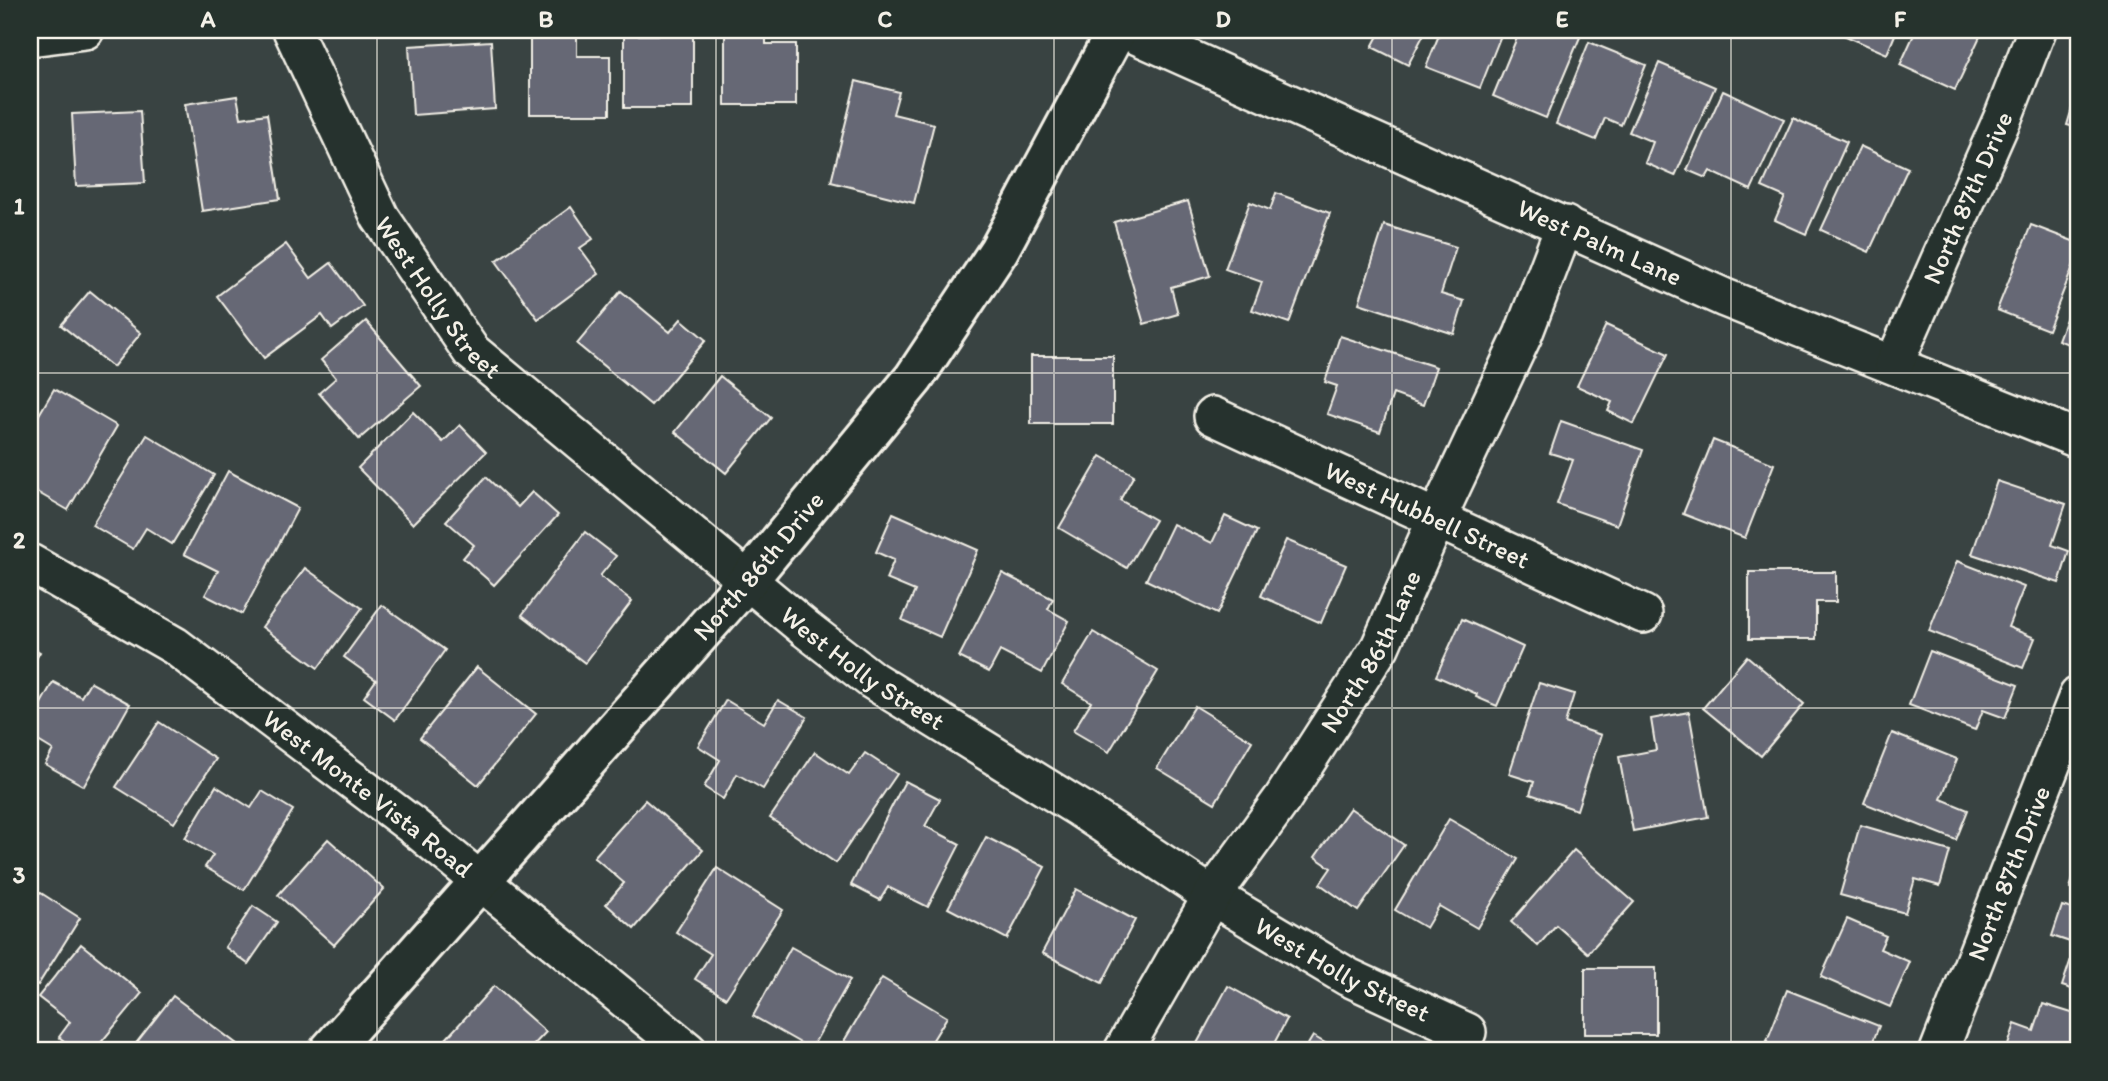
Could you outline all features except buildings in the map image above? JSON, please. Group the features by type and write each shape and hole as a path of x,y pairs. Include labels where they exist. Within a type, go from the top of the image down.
{"street":[{"path":"30,37 85,30"},
{"name":"West Holly Street","path":"292,30 380,217 471,351 806,629 872,680 1079,808 1212,896 1348,978 1466,1032"},
{"name":"North 86th Drive","path":"329,1051 481,883 787,535 922,366 999,250 1117,30"},
{"name":"West Palm Lane","path":"1125,30 1725,298 2078,439"},
{"name":"North 87th Drive","path":"1894,364 2004,115 2037,30"},
{"name":"North 86th Lane","path":"1123,1051 1212,896 1283,798 1380,647 1523,335 1565,225"},
{"name":"West Hubbell Street","path":"1213,416 1643,614"},
{"name":"West Monte Vista Road","path":"30,563 175,646 413,826 688,1051"},
{"name":"North 87th Drive","path":"1939,1051 2078,696"}]}
